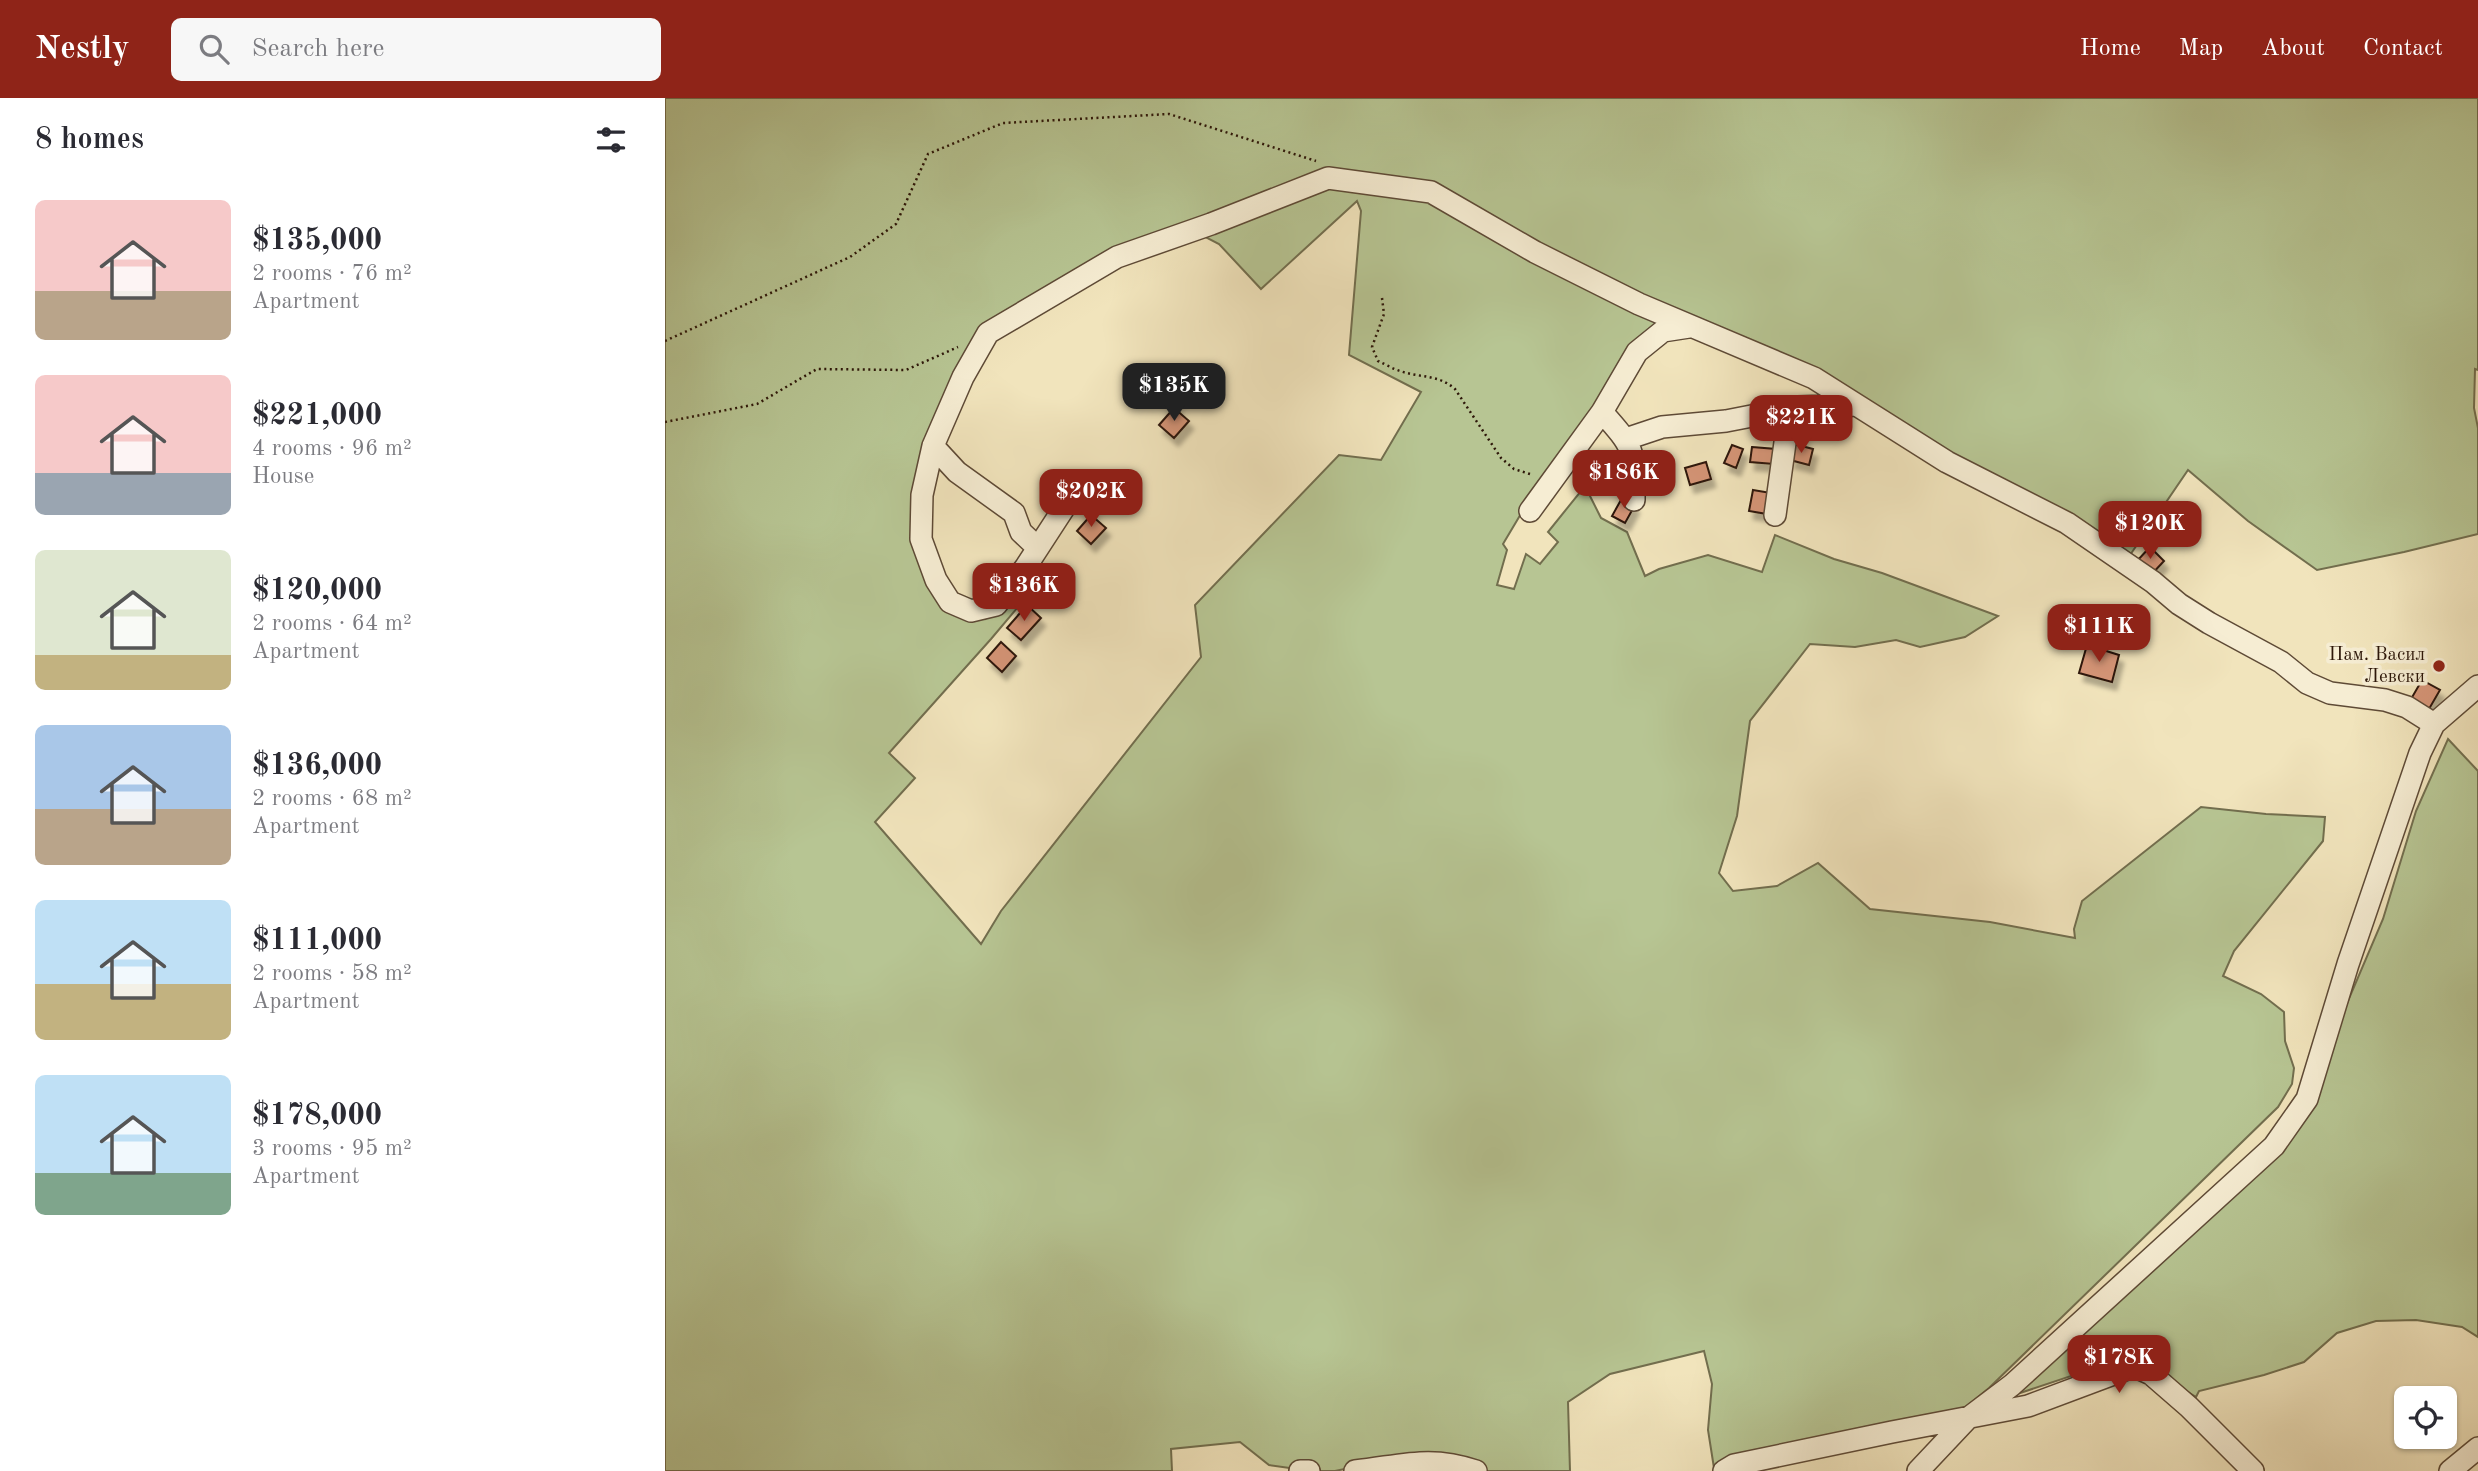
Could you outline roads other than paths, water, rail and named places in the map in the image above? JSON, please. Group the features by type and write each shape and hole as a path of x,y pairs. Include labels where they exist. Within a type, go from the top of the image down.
{"street":[{"path":"1077,488 996,605 971,611 950,602 936,580 921,539 922,495 933,446 963,377 988,333 1117,257 1211,225 1328,178 1431,192 1535,252 1689,327 1814,378 1947,462 2067,523 2153,582 2179,604 2281,662 2307,683 2330,693 2385,700 2407,707 2434,724"},
{"path":"1530,511 1602,412 1637,352 1663,331 1689,327"},
{"path":"1626,439 1662,427 1726,421 1798,407 1856,405"},
{"path":"1775,515 1789,421 1798,407"},
{"path":"1602,412 1626,439 1634,456 1634,500"},
{"path":"933,446 957,472 1014,513 1021,532 1038,548"},
{"path":"1918,1471 1967,1419 2012,1385 2274,1146 2307,1099 2348,964 2420,753 2434,724 2478,686"},
{"path":"1724,1471 1734,1465 2028,1406 2127,1369 2140,1369 2151,1374 2189,1407 2253,1471"},
{"path":"2450,1471 2478,1448"},
{"path":"1355,1471 1423,1461 1452,1463 1476,1471"},
{"path":"1300,1471 1309,1471"}],"place":[{"name":"Пам. Васил Левски","path":"2439,666"}]}
